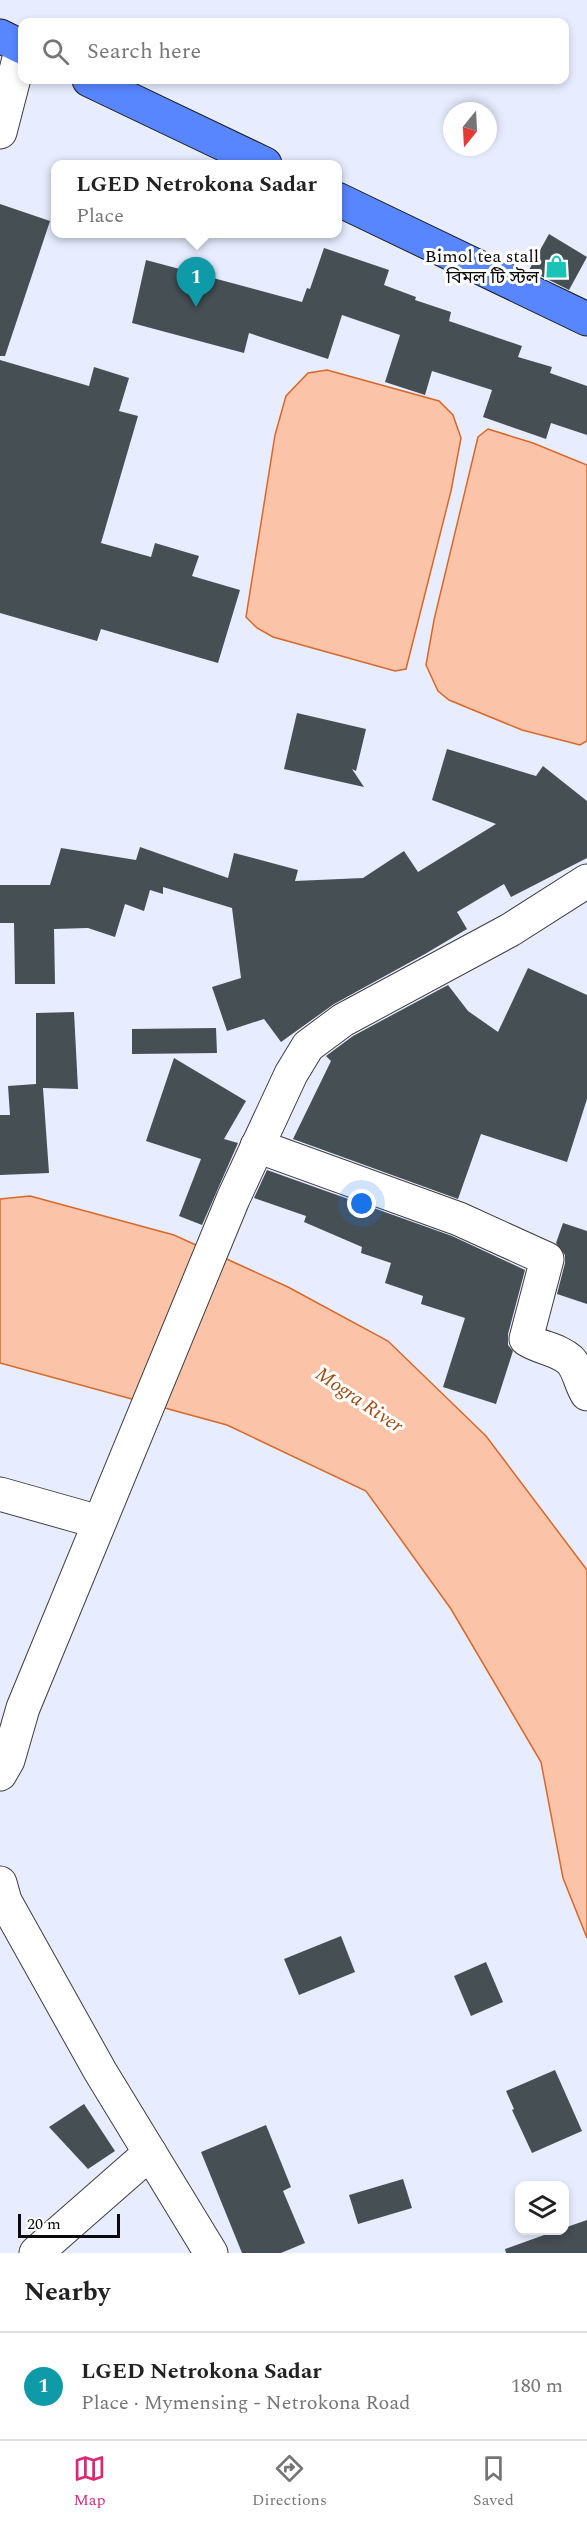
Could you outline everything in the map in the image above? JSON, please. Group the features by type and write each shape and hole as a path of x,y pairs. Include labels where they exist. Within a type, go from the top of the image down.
{"main road":[{"path":"97,84 256,160"},
{"path":"342,201 587,319"}],"street":[{"path":"0,132 15,43"},
{"path":"0,1773 8,1760 23,1708 233,1199 291,1074 308,1046 343,1020 510,930 587,881"},
{"path":"257,1146 459,1219 547,1259 526,1339 569,1359 587,1394"},
{"path":"0,1494 103,1512"},
{"path":"0,1883 5,1901 100,2072 212,2253"},
{"path":"36,2253 150,2153"}],"water":[{"path":"327,370 439,401 453,415 461,438 451,491 406,669 395,671 273,637 257,628 246,617 275,435 286,396 308,373"},
{"path":"488,429 533,443 587,465 587,741 580,745 522,730 449,700 438,691 426,665 434,620 478,437"},
{"name":"Mogra River","path":"30,1196 174,1235 288,1287 388,1341 486,1436 587,1570 587,1938 563,1878 541,1762 451,1609 366,1491 227,1425 0,1363 0,1199"}],"building":[{"path":"0,204 50,221 5,356 0,356"},
{"name":"Bimol tea stall বিমল টি স্টল","path":"549,234 587,257 569,290 529,270"},
{"path":"324,248 389,270 384,285 416,297 415,300 451,312 449,321 522,346 518,357 552,367 550,373 587,386 587,435 551,423 546,439 483,417 492,390 432,371 425,395 385,382 400,335 342,315 328,359 249,333 244,353 132,323 146,260 302,302 307,288 310,289"},
{"path":"0,360 89,386 94,367 129,378 119,411 138,416 101,543 151,557 155,543 199,556 192,576 240,590 218,663 101,629 97,641 0,613"},
{"path":"297,713 366,729 356,771 352,769 364,787 284,769"},
{"path":"447,749 536,776 543,766 587,801 587,858 511,897 504,884 457,912 467,929 334,1004 281,1042 264,1019 227,1031 212,987 241,978 232,908 163,887 163,894 150,890 144,911 125,904 115,937 88,928 54,929 55,984 15,984 14,923 0,923 0,885 50,885 61,848 136,860 140,847 228,878 234,853 298,870 295,881 363,878 404,851 418,872 496,824 432,800"},
{"path":"528,968 587,995 587,1099 567,1162 481,1134 458,1199 293,1139 331,1061 326,1056 353,1036 448,985 468,1011 498,1032"},
{"path":"74,1012 78,1089 43,1088 49,1173 0,1175 0,1115 10,1115 8,1086 36,1084 36,1013"},
{"path":"216,1028 217,1053 132,1054 132,1029"},
{"path":"174,1058 246,1101 224,1139 238,1143 202,1225 179,1216 201,1159 146,1141"},
{"path":"267,1170 452,1236 525,1270 508,1334 508,1345 513,1351 496,1404 443,1387 465,1318 421,1304 423,1296 385,1283 391,1263 361,1253 362,1247 304,1222 306,1216 254,1198"},
{"path":"563,1223 587,1231 587,1304 557,1294 565,1263 565,1255 556,1243"},
{"path":"341,1936 355,1972 299,1995 284,1959"},
{"path":"486,1962 503,2002 471,2016 454,1976"},
{"path":"555,2070 582,2131 532,2153 512,2110 514,2109 506,2091"},
{"path":"84,2104 115,2151 88,2169 49,2127"},
{"path":"266,2125 291,2187 283,2191 305,2243 281,2253 242,2253 201,2152"},
{"path":"403,2179 412,2208 358,2224 349,2195"},
{"path":"587,2220 587,2253 506,2253 505,2249 544,2235 569,2235 569,2226"}],"place":[{"name":"Bimol tea stall বিমল টি স্টল","path":"557,266"},
{"name":"LGED Netrokona Sadar","path":"196,307"}]}
